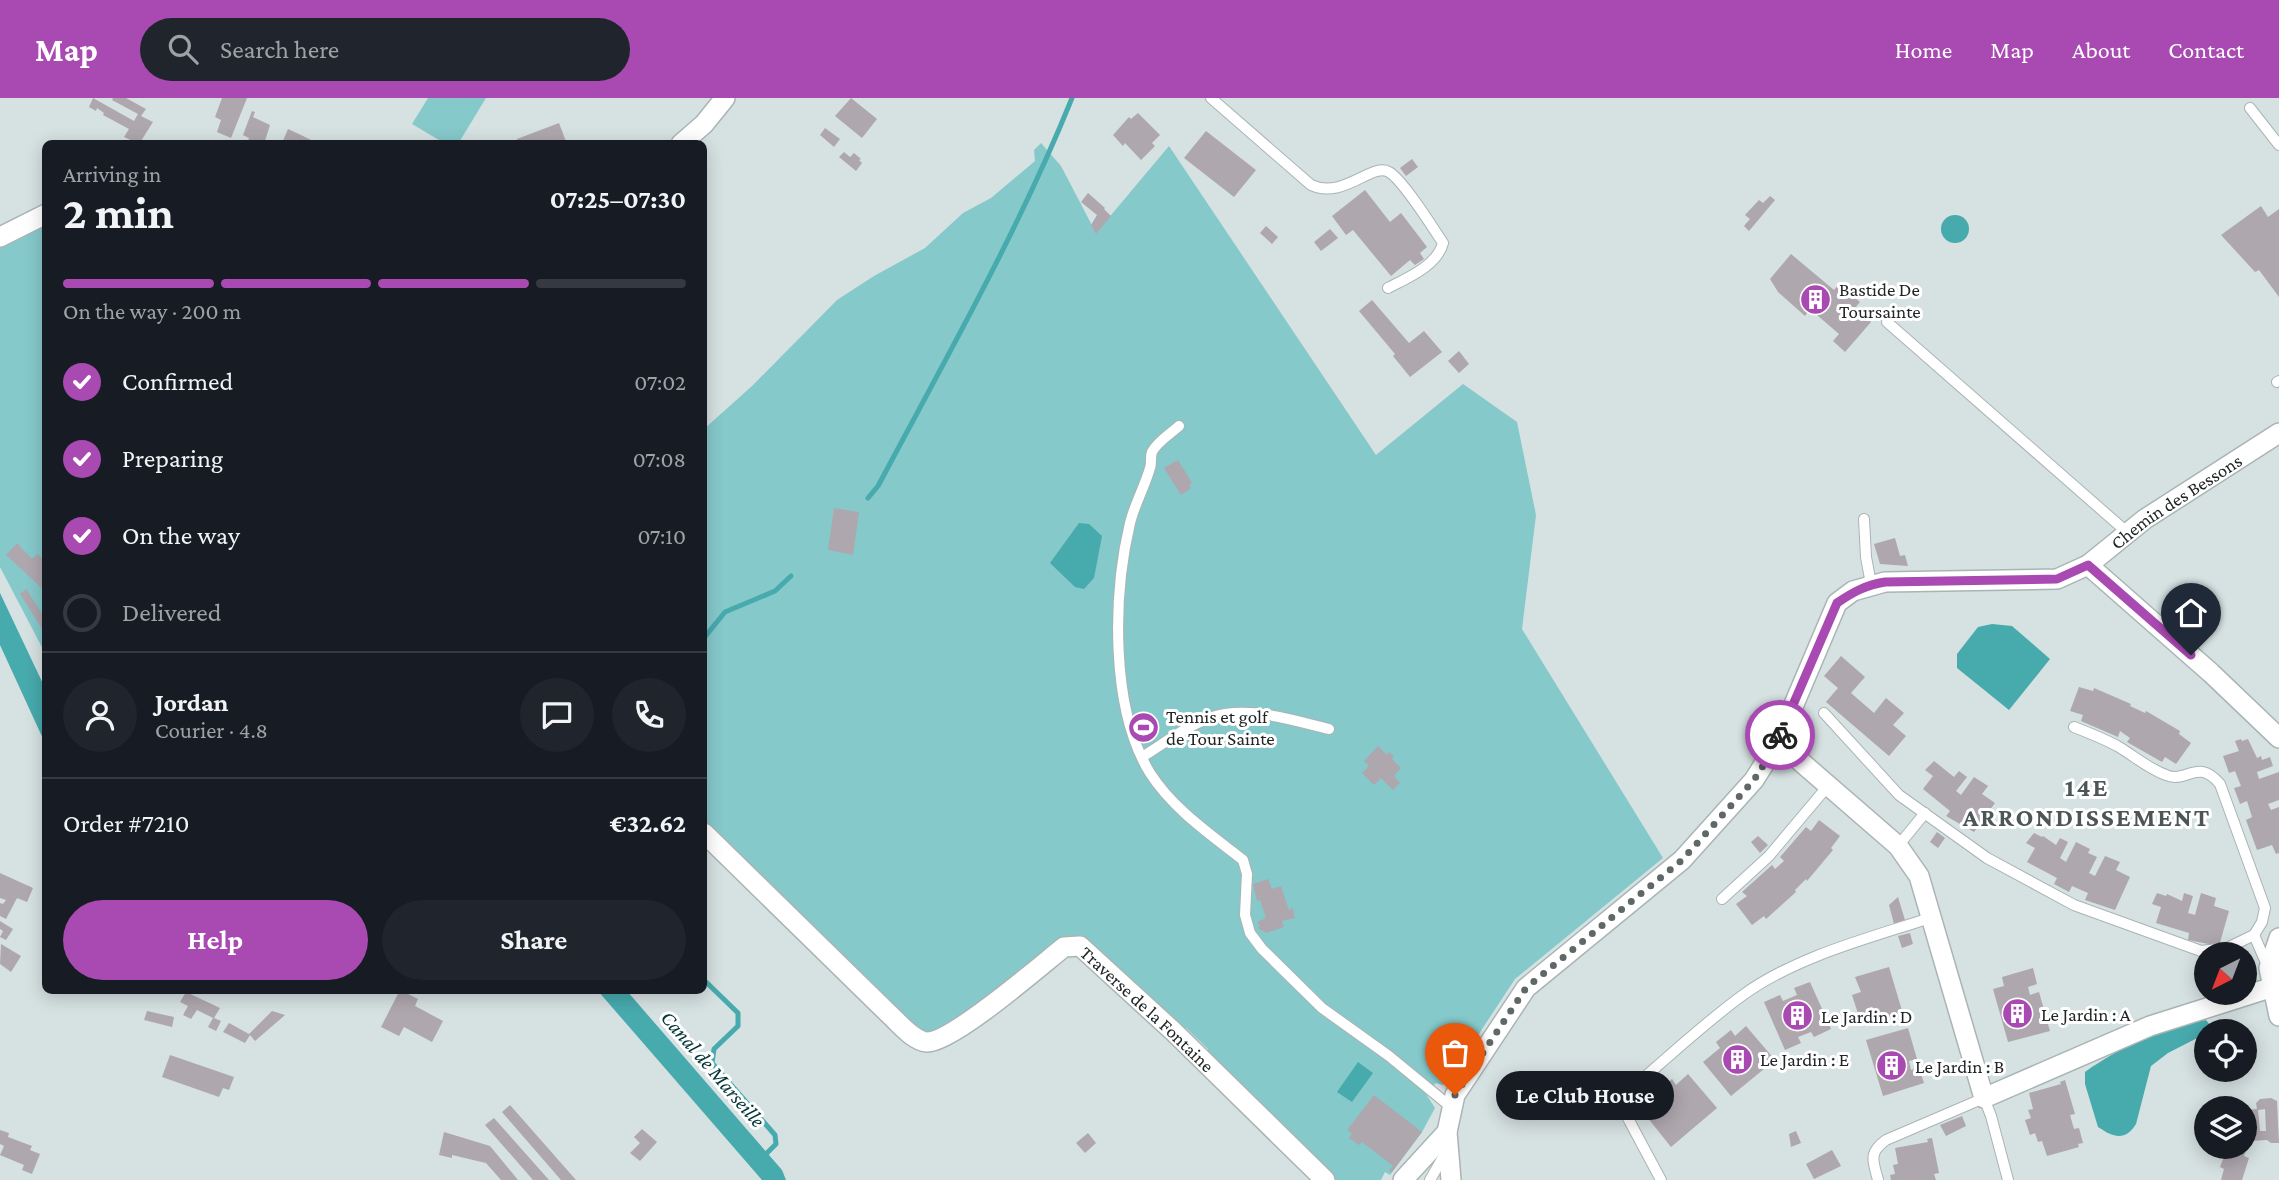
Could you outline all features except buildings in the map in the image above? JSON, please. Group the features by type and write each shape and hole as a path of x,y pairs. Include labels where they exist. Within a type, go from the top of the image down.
{"street":[{"path":"686,140 704,124 725,98"},
{"path":"0,237 42,216"},
{"name":"Chemin des Bessons","path":"1451,1180 1447,1140 1455,1095 1526,988 1682,860 1754,780 1778,742 1837,603 1853,591 1885,582 2057,579 2088,565 2145,519 2279,433"},
{"path":"2088,565 2211,673 2279,738"},
{"path":"1778,742 1898,846 1919,876 1984,1098 2271,977"},
{"name":"Traverse de la Fontaine","path":"707,836 888,1013 916,1038 927,1042 955,1031 1064,947 1080,946 1174,1032 1325,1180"},
{"path":"2279,938 2271,977 2279,1016"},
{"path":"1403,1180 1447,1140"}],"lane":[{"path":"1210,98 1311,185 1323,191 1344,186 1378,170 1389,172 1411,197 1443,243 1441,252 1420,270 1388,288"},
{"path":"2250,108 2279,145"},
{"path":"1887,322 2128,533"},
{"path":"1179,426 1161,440 1151,454 1151,466 1139,494 1124,555 1119,641 1120,678 1135,743 1150,773 1173,803 1243,860 1247,874 1245,915 1250,933 1262,950 1322,1009 1389,1056 1451,1107"},
{"path":"1864,519 1871,584"},
{"path":"1824,713 1899,795 1987,858 2074,905 2201,951 2227,948 2254,935 2262,922 2265,908 2220,784 2213,775 2190,772 2176,778 2166,776 2116,746 2074,727"},
{"path":"1142,757 1197,723 1225,714 1259,714 1329,729"},
{"path":"1722,899 1769,856 1828,787"},
{"path":"1898,846 1925,813"},
{"path":"1661,1180 1623,1109 1622,1101 1629,1091 1744,994 1785,971 1826,954 1930,918"},
{"path":"2254,935 2271,977"},
{"path":"1878,1180 1873,1157 1876,1147 1984,1098 2008,1180"},
{"path":"1430,1180 1447,1140"}],"shaded area":[{"path":"428,98 486,98 460,140 439,140 412,124"},
{"name":"Tennis et golf de Tour Sainte","path":"1041,143 1061,166 1096,233 1169,146 1376,455 1463,384 1517,422 1536,515 1522,629 1663,858 1515,979 1446,1084 1436,1083 1426,1094 1435,1108 1422,1132 1390,1175 1385,1172 1381,1180 1330,1180 1208,1058 1208,1049 1186,1028 1174,1028 1077,938 954,1025 939,1031 919,1033 707,827 707,426 752,386 837,300 925,248 963,213 991,198 1035,161 1034,150"},
{"path":"1955,215 1965,219 1969,229 1965,239 1955,243 1945,239 1941,229 1945,219"},
{"path":"42,222 42,647 0,567 0,243"},
{"path":"1079,523 1089,524 1102,536 1094,578 1084,589 1075,587 1050,563"},
{"path":"0,593 42,682 42,736 0,645"},
{"path":"1992,624 2012,626 2050,659 2009,710 1957,668 1957,654 1978,627"},
{"path":"601,994 630,994 782,1170 786,1180 762,1180"},
{"path":"2194,1022 2194,1040 2168,1053 2151,1066 2136,1124 2132,1130 2118,1136 2098,1127 2085,1084 2085,1072 2143,1039"},
{"path":"1358,1062 1373,1073 1352,1102 1337,1092"}],"waterway":[{"path":"868,498 878,486 980,294 1028,197 1072,98"},
{"path":"707,634 725,612 775,591 791,576"},
{"name":"Canal de Marseille","path":"707,983 738,1013 738,1026 714,1049 712,1063 775,1135 776,1144 763,1157"}],"way so far":[{"path":"1455,1095 1526,988 1682,860 1754,780 1780,735"}],"place":[{"name":"Bastide De Toursainte","path":"1816,300"},
{"name":"Tennis et golf de Tour Sainte","path":"1143,727"},
{"name":"Le Jardin : A","path":"2018,1014"},
{"name":"Le Jardin : D","path":"1798,1016"},
{"name":"Le Jardin : E","path":"1737,1059"},
{"name":"Le Jardin : B","path":"1892,1066"},
{"name":"Le Club House","path":"1455,1095"}],"district":[{"name":"14E ARRONDISSEMENT","path":"2087,802"}],"route":[{"path":"1780,735 1837,603 1853,591 1871,584 2057,579 2088,565 2191,655"}]}
